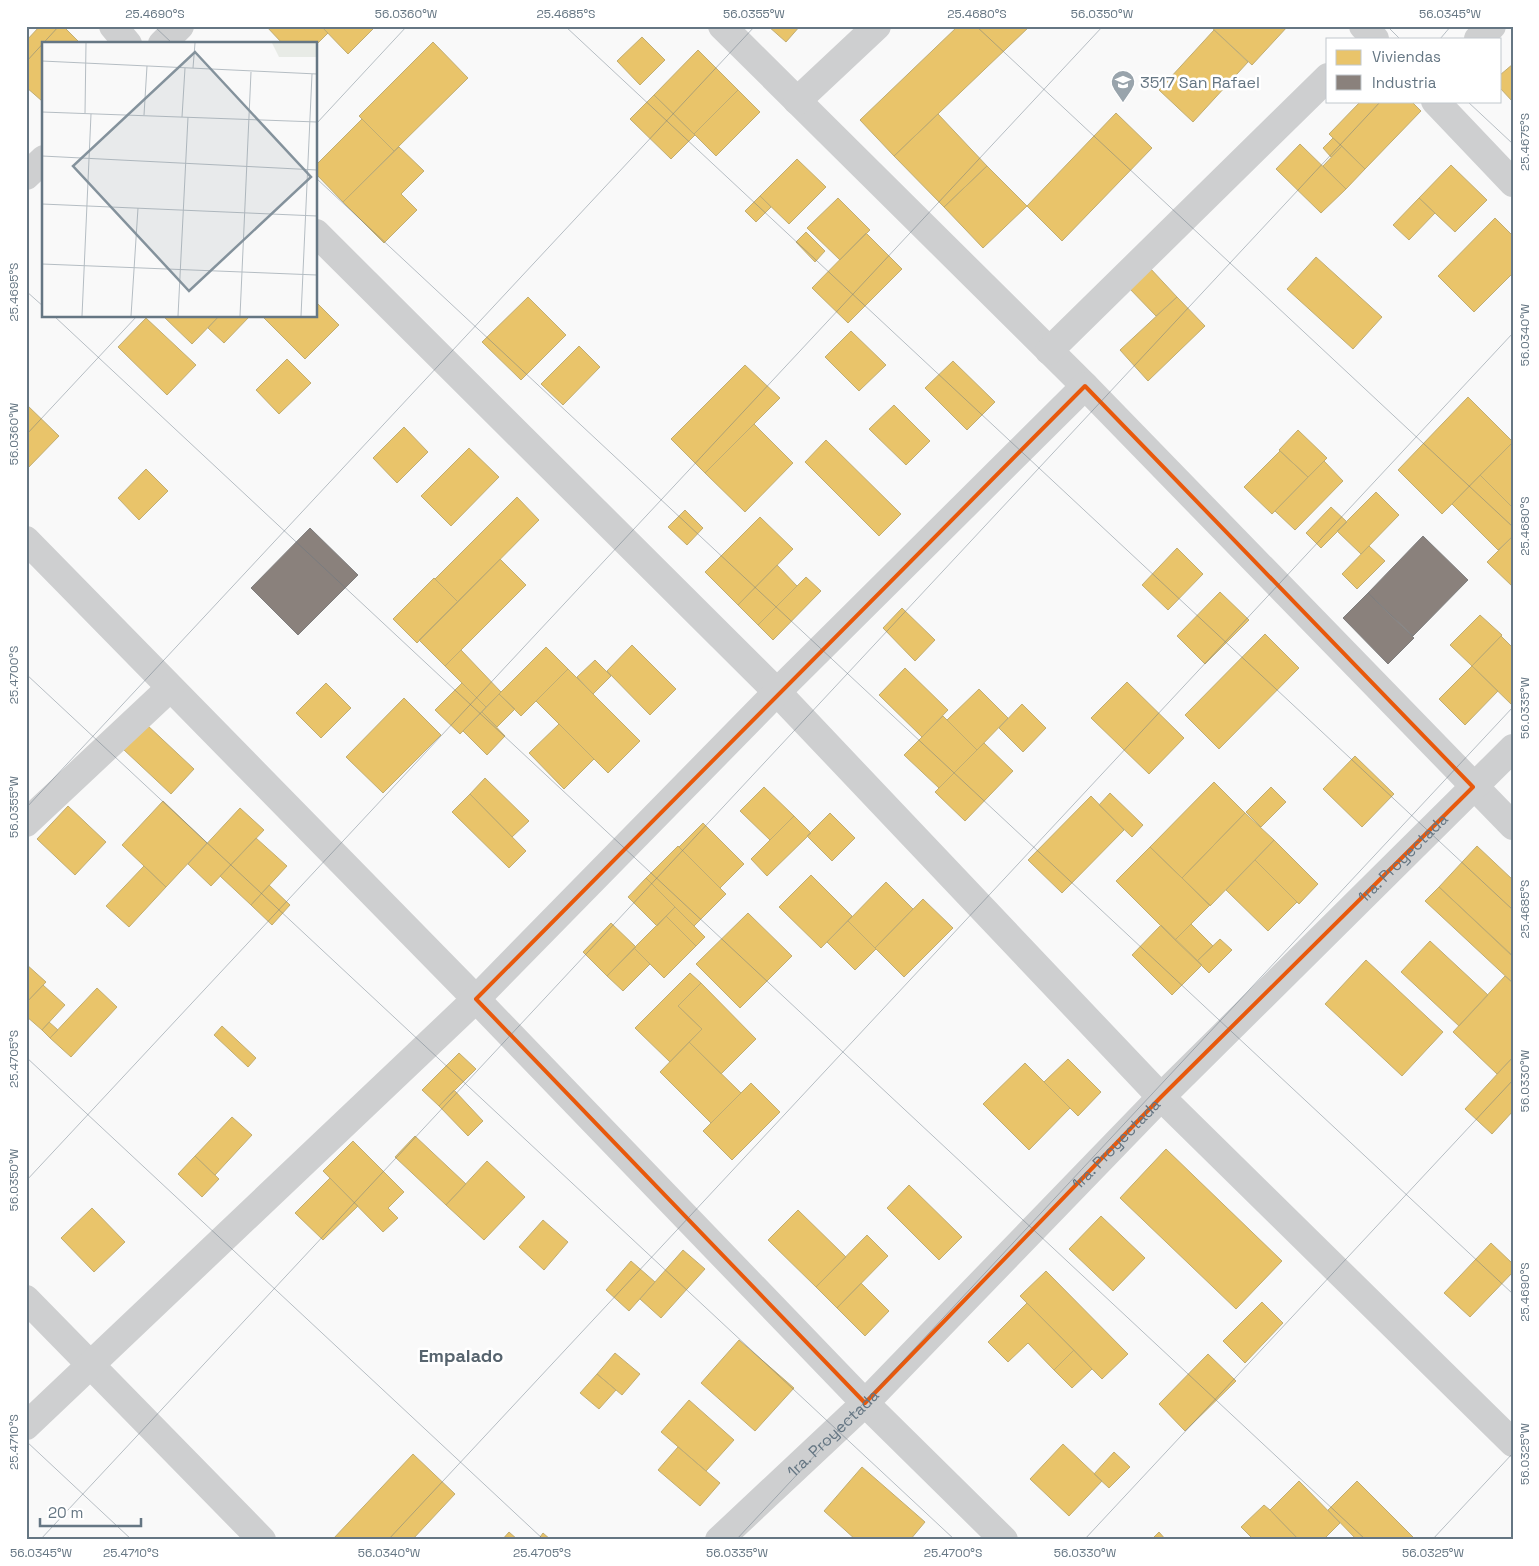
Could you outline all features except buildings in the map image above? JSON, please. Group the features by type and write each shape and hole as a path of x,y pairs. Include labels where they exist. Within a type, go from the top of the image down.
{"street":[{"path":"113,26 126,42"},
{"path":"164,42 180,26"},
{"path":"722,26 1084,386 1513,826"},
{"path":"797,101 877,26"},
{"path":"1479,38 1492,26"},
{"path":"1049,351 1326,79"},
{"path":"1436,102 1513,183"},
{"path":"26,176 42,161"},
{"path":"318,235 777,692 1161,1097 1513,1443"},
{"path":"26,1426 476,999 777,692 1084,386"},
{"path":"26,540 476,999 866,1403 1004,1540"},
{"path":"26,824 170,688"},
{"name":"1ra. Proyectada","path":"719,1540 866,1403 1161,1097 1513,748"},
{"path":"26,1299 262,1540"}],"highlighted area":[{"path":"1085,386 1473,787 1161,1097 865,1403 476,999"}],"place":[{"name":"3517 San Rafael","path":"1123,103"}],"district":[{"name":"Empalado","path":"461,1355"}]}
